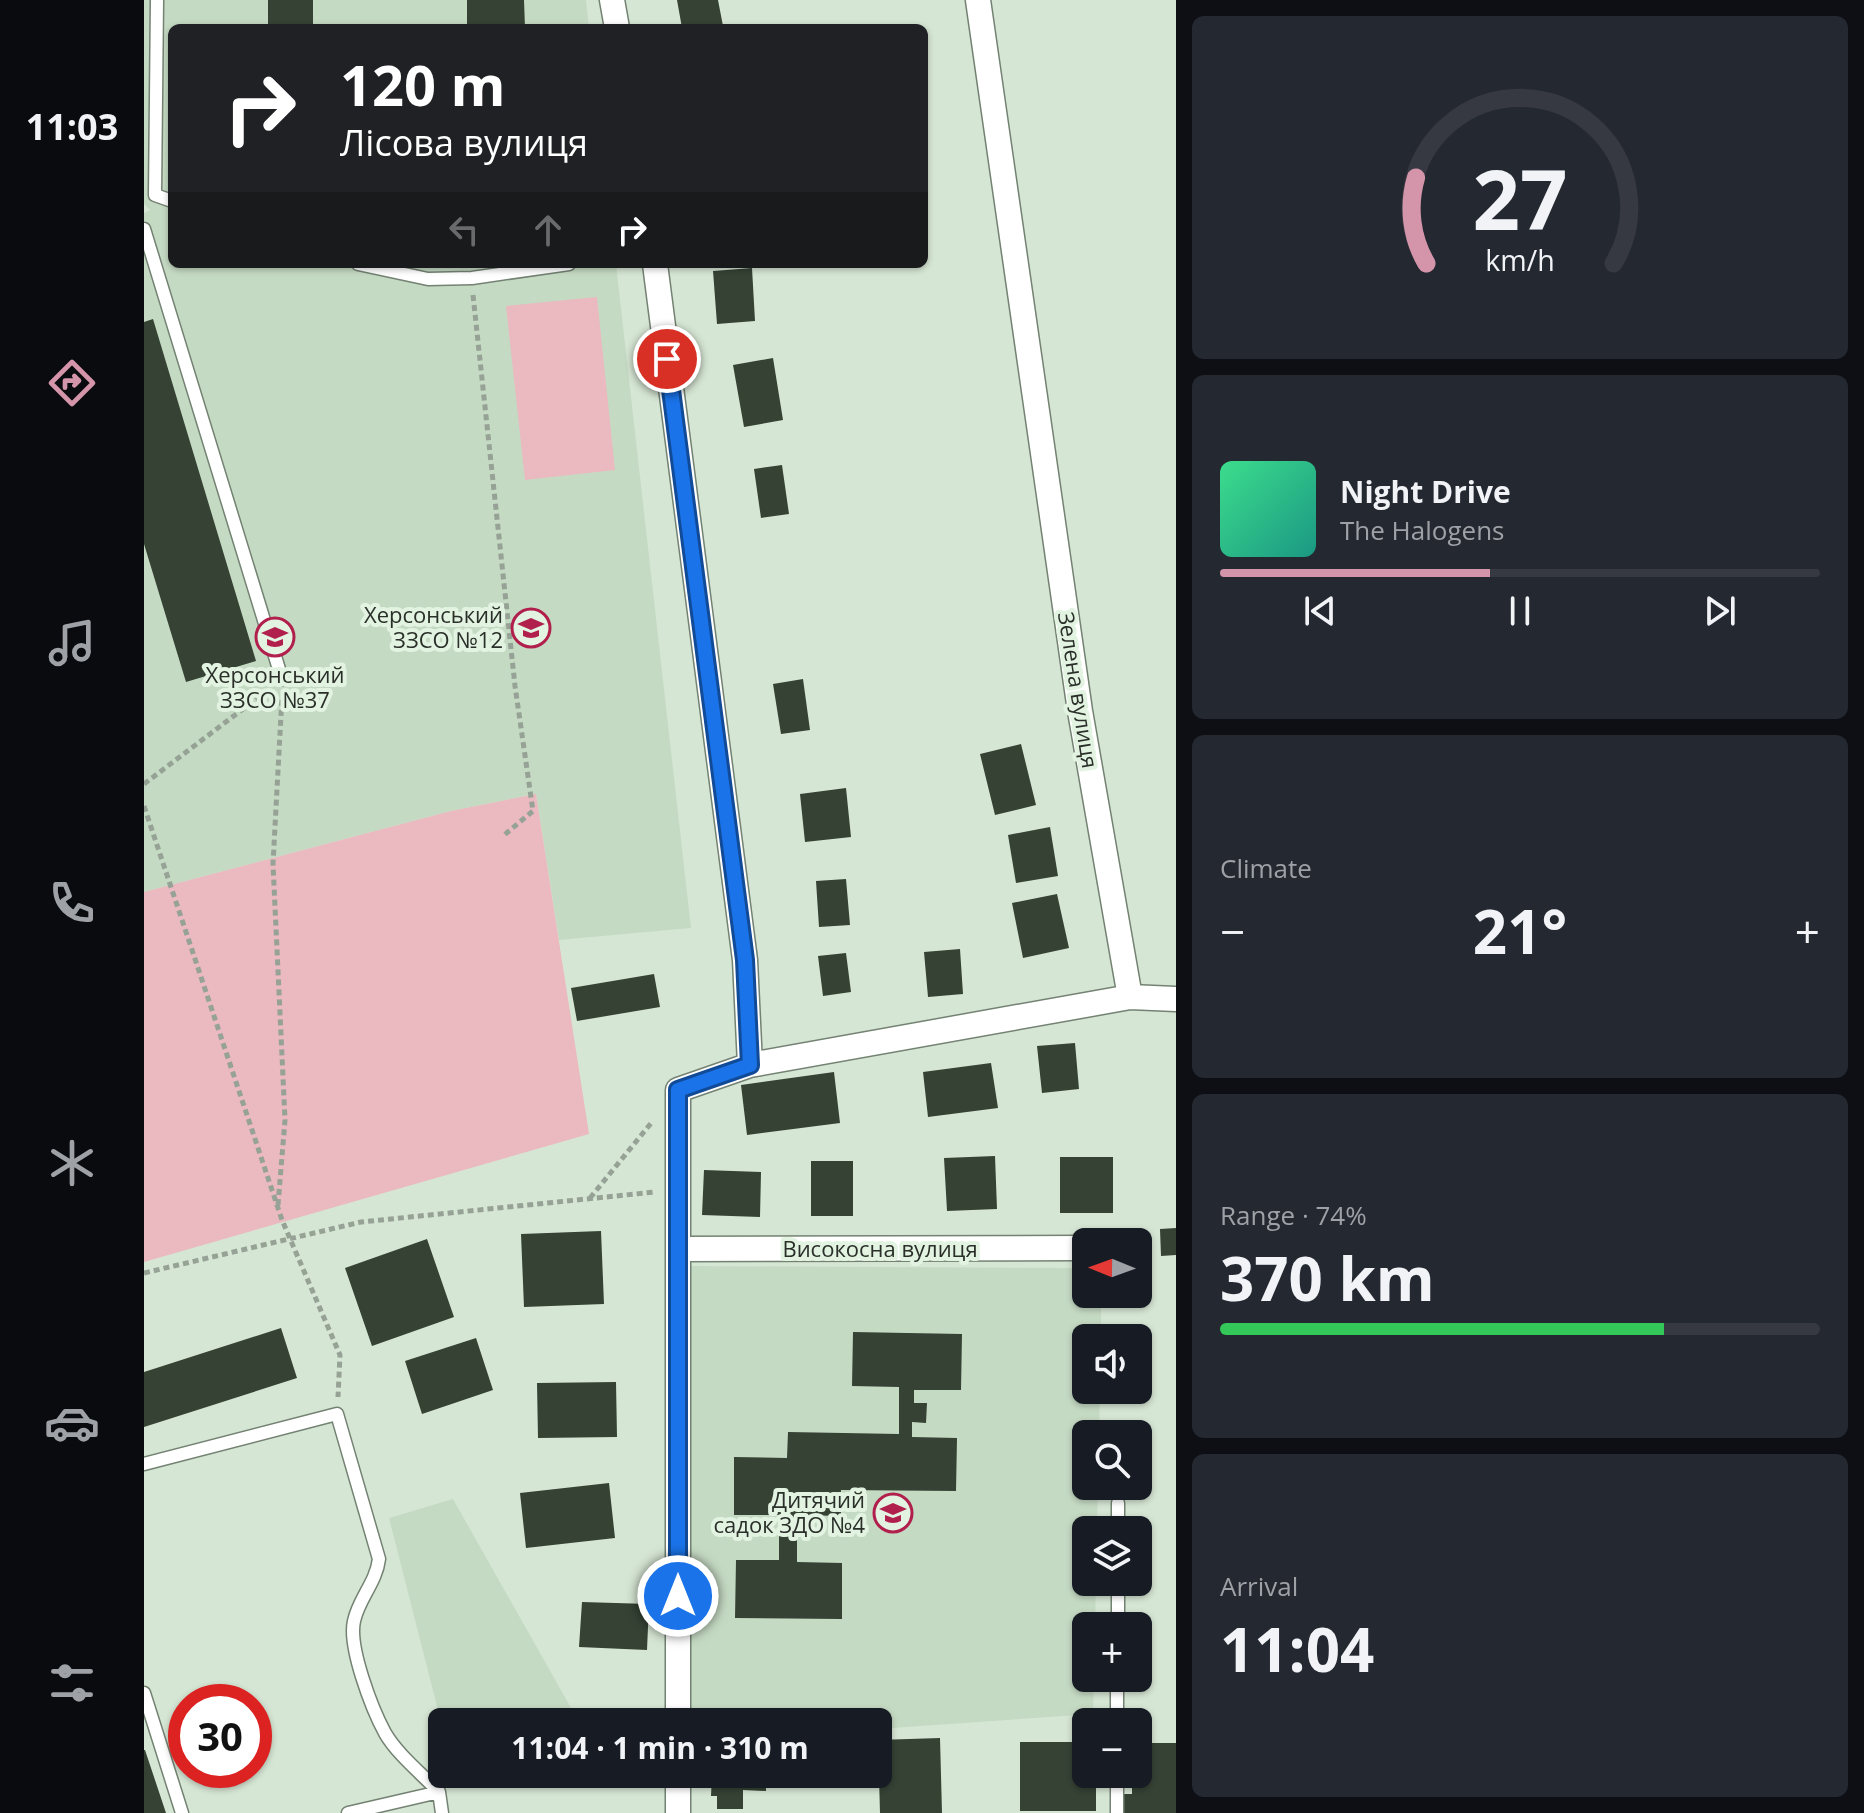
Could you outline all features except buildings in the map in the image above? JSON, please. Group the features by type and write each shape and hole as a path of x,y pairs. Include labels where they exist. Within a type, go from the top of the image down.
{"street":[{"path":"612,0 616,24"},
{"name":"Зелена вулиця","path":"978,0 1080,711 1130,997"},
{"path":"656,268 745,960 750,1065"},
{"path":"678,1708 678,1090 750,1065 1130,997 1176,999"},
{"name":"Високосна вулиця","path":"678,1249 1072,1248"},
{"path":"678,1788 678,1813"}],"lane":[{"path":"150,197 157,0"},
{"path":"144,229 282,679"},
{"path":"377,268 428,279 472,278 541,268"},
{"path":"144,1464 337,1414 379,1559 377,1575 358,1608 353,1625 355,1649 386,1735 439,1792 442,1813"},
{"path":"1118,1503 1118,1516"},
{"path":"144,1693 182,1813"},
{"path":"1117,1788 1117,1813"},
{"path":"348,1813 439,1792"}],"path":[{"path":"472,278 515,686 533,811 503,836"},
{"path":"144,784 282,679"},
{"path":"278,1207 285,1120 273,864 282,679"},
{"path":"144,806 278,1207 340,1355 337,1414"},
{"path":"589,1199 678,1090"},
{"path":"144,1273 361,1222 678,1189"}],"shaded area":[{"path":"144,0 586,0 589,24 168,24 168,268 616,268 691,928 559,940 536,794 451,811 144,892 144,213 150,210 144,204"},
{"path":"597,297 615,470 525,480 506,306"},
{"path":"536,794 589,1134 144,1262 144,892 451,811"},
{"name":"Дитячий садок ЗДО №4","path":"689,1266 1072,1268 1072,1308 1101,1308 1101,1324 1072,1324 1072,1404 1100,1404 1099,1420 1072,1420 1072,1500 1098,1500 1097,1516 1072,1516 1072,1596 1096,1596 1095,1612 1072,1612 1072,1692 1094,1692 1093,1708 1072,1708 1072,1715 892,1728 892,1708 689,1708"},
{"path":"453,1499 571,1708 437,1708 389,1518"}],"place":[{"name":"Херсонський ЗЗСО №12","path":"531,628"},
{"name":"Херсонський ЗЗСО №37","path":"275,637"},
{"name":"Дитячий садок ЗДО №4","path":"893,1513"}],"route":[{"path":"667,359 745,960 750,1065 678,1090 678,1596"}]}
